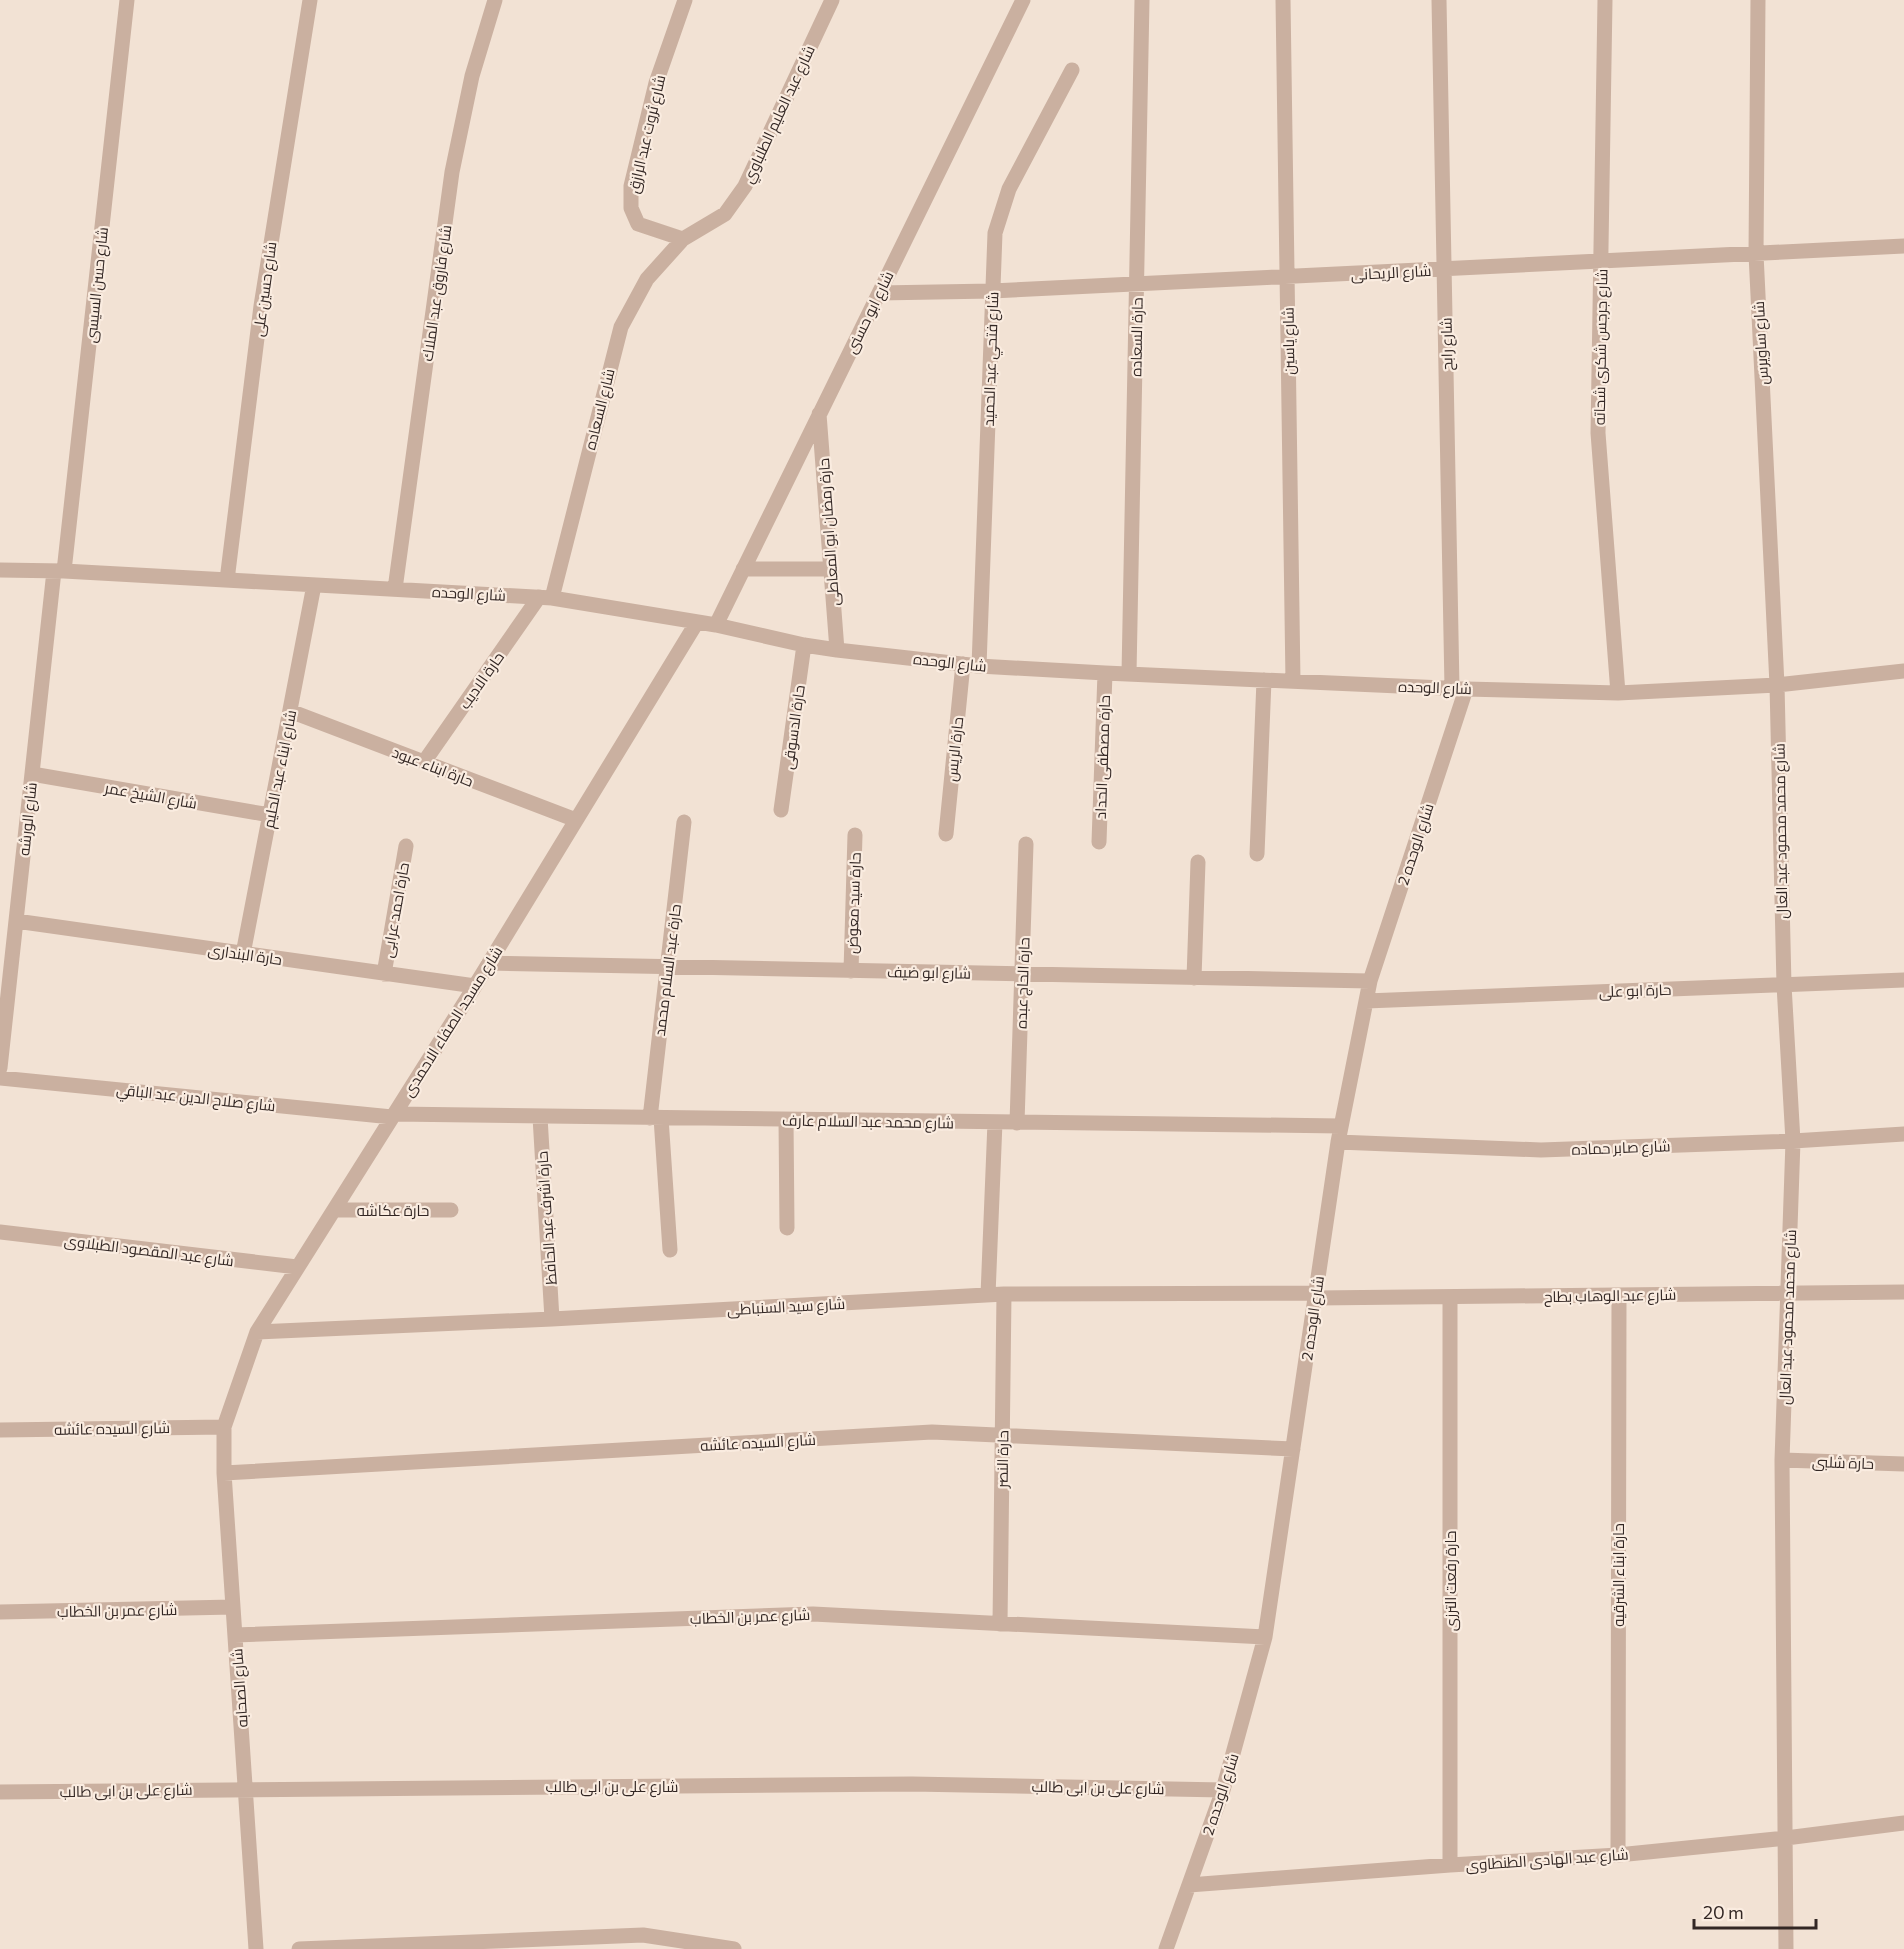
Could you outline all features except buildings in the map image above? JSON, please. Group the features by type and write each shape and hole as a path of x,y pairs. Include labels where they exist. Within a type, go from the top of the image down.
{"street":[{"name":"شارع حسن السيسى","path":"59,571 127,0"},
{"name":"شارع حسين على","path":"227,580 261,306 310,0"},
{"name":"شارع فاروق عبد الملاك","path":"395,589 452,172 472,76 495,0"},
{"name":"شارع ثروت عبد الرازق","path":"683,239 638,224 631,208 631,186 656,83 685,0"},
{"name":"شارع عبد العليم الطلباوي","path":"683,239 725,214 745,186 832,0"},
{"name":"شارع ابو حسنى","path":"716,625 1023,0"},
{"name":"حارة السعاده","path":"1129,674 1142,0"},
{"name":"شارع ياسين","path":"1283,0 1293,681"},
{"name":"شارع رابح","path":"1439,0 1444,269 1459,688"},
{"name":"شارع جرجس شكرى شحاته","path":"1605,0 1599,456 1617,693"},
{"name":"شارع ساويرس","path":"1758,0 1756,254 1777,685"},
{"name":"شارع فتحي عبد الحميد","path":"980,666 995,233 1009,189 1072,70"},
{"name":"شارع السعاده","path":"546,597 621,327 647,279 683,239"},
{"name":"شارع الريحانى","path":"879,293 992,291 1904,246"},
{"name":"حارة رمضان ابو المعاطى","path":"819,414 837,650"},
{"path":"744,569 831,569"},
{"name":"شارع الوحده","path":"0,570 59,571 546,597 716,625 837,650 980,666 1105,673 1617,693 1777,685 1904,671"},
{"name":"شارع الورشه","path":"0,1068 32,774 59,571"},
{"name":"شارع ابناء عبد الحليم","path":"243,954 314,585"},
{"name":"حارة الاديب","path":"424,762 546,597"},
{"name":"شارع مسجد الصفاء الاحمدى","path":"224,1427 257,1332 475,986 697,622"},
{"name":"حارة الدسوقى","path":"781,810 804,645"},
{"name":"حارة الريس","path":"946,834 963,664"},
{"name":"حارة مصطفى الحداد","path":"1099,842 1105,673"},
{"path":"1257,854 1264,680"},
{"name":"شارع محمد محمود عبد العال","path":"1777,685 1784,985 1793,1141 1782,1460 1786,1949"},
{"name":"شارع الوحده 2","path":"1166,1949 1223,1790 1264,1637 1338,1142 1366,1000 1459,688"},
{"name":"حارة ابناء عبود","path":"290,711 576,820"},
{"name":"شارع الشيخ عمر","path":"32,774 270,815"},
{"name":"حارة عبد السلام محمد","path":"670,1250 655,1118 667,967 684,822"},
{"name":"حارة سيد معوض","path":"850,971 855,835"},
{"name":"حارة الحاج عبده","path":"1017,1123 1026,844"},
{"name":"حارة احمد عرابى","path":"384,974 406,846"},
{"path":"1194,978 1198,862"},
{"name":"حارة البندارى","path":"16,921 475,986"},
{"name":"شارع ابو ضيف","path":"489,963 1370,981"},
{"name":"حارة ابو على","path":"1366,1000 1904,980"},
{"name":"شارع صلاح الدين عبد الباقي","path":"0,1078 393,1115"},
{"name":"شارع محمد عبد السلام عارف","path":"393,1115 1341,1126"},
{"name":"حارة اشرف عبد الحافظ","path":"540,1117 552,1319"},
{"path":"786,1120 787,1228"},
{"path":"988,1295 995,1122"},
{"name":"شارع صابر حماده","path":"1338,1142 1541,1150 1793,1141 1904,1134"},
{"name":"حارة عكاشه","path":"334,1210 451,1210"},
{"name":"شارع عبد المقصود الطبلاوى","path":"0,1232 297,1267"},
{"name":"شارع عبد الوهاب بطاح","path":"1316,1296 1450,1297 1904,1292"},
{"name":"شارع سيد السنباطى","path":"257,1332 552,1319 1004,1294 1316,1296"},
{"name":"حارة النصر","path":"1000,1624 1004,1294"},
{"name":"حارة ابناء الشرقيه","path":"1618,1855 1619,1295"},
{"name":"حارة رفعت الترزى","path":"1450,1297 1450,1865"},
{"name":"شارع السيده عائشه","path":"0,1430 224,1427"},
{"name":"شارع الصحابه","path":"224,1427 224,1473 256,1949"},
{"name":"شارع السيده عائشه","path":"224,1473 932,1432 1293,1449"},
{"name":"حارة شلبى","path":"1782,1460 1904,1464"},
{"name":"شارع عمر بن الخطاب","path":"0,1611 233,1608"},
{"name":"شارع عمر بن الخطاب","path":"235,1635 813,1614 1264,1637"},
{"name":"شارع على بن ابى طالب","path":"0,1792 245,1788 912,1784 1223,1790"},
{"name":"شارع عبد الهادى الطنطاوى","path":"1189,1885 1618,1855 1904,1823"},
{"path":"299,1949 644,1935 734,1949"}]}
